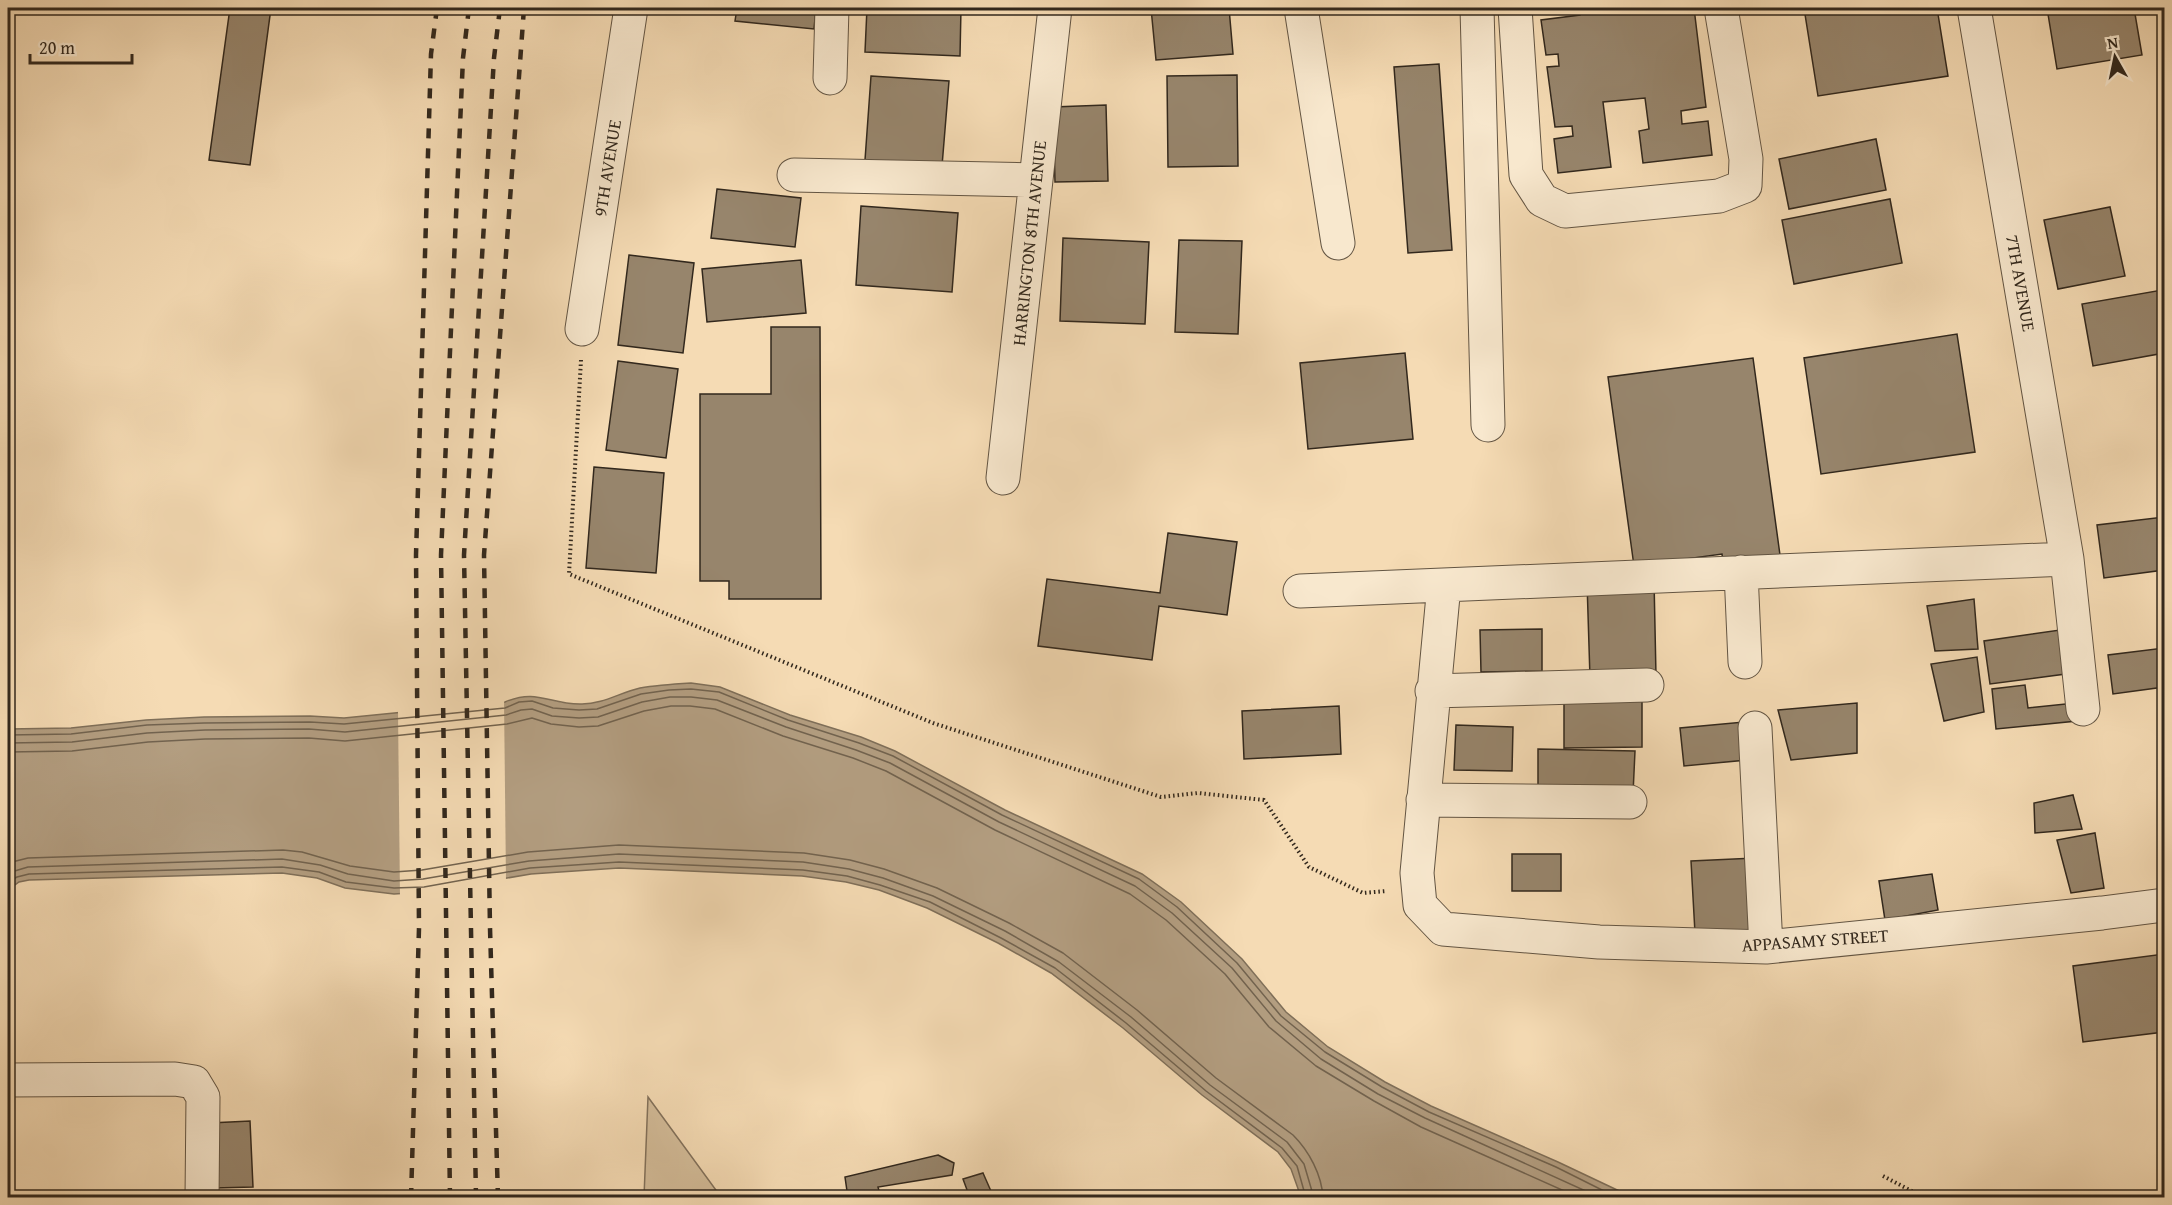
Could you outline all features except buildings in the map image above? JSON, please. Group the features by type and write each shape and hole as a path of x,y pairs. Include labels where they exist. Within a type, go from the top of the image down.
{"street":[{"name":"9TH AVENUE","path":"582,329 631,8"},
{"path":"830,78 832,8"},
{"name":"HARRINGTON 8TH AVENUE","path":"1003,478 1055,8"},
{"path":"1301,8 1338,243"},
{"path":"1477,8 1488,425"},
{"path":"1515,8 1526,176 1542,200 1564,211 1719,196 1745,186 1746,159 1721,8"},
{"name":"7TH AVENUE","path":"1974,8 2067,558 2083,709"},
{"path":"794,175 1036,180"},
{"path":"1300,591 1533,579 2067,558"},
{"path":"1741,572 1745,662"},
{"path":"1418,888 1417,873 1432,691 1444,585"},
{"path":"1432,691 1647,685"},
{"path":"1755,728 1766,947"},
{"path":"1423,800 1630,802"},
{"name":"APPASAMY STREET","path":"1418,888 1420,905 1443,929 1599,942 1766,947 2164,905"},
{"path":"8,1080 175,1079 194,1082 203,1097 202,1197"}],"path":[{"path":"582,329 569,574 944,727 1161,797 1198,793 1264,801 1309,867 1363,893 1418,888"},
{"path":"1883,1176 1925,1197"}],"shaded area":[{"path":"648,1097 721,1197 644,1197"}],"water":[{"path":"691,683 720,687 790,715 861,737 895,751 1005,810 1142,874 1181,902 1242,959 1286,1012 1328,1047 1385,1082 1431,1106 1632,1197 1301,1197 1291,1169 1278,1152 1202,1095 1123,1028 1051,973 998,943 927,908 879,890 846,882 802,876 619,868 531,874 424,892 394,894 345,888 317,878 282,873 29,880 19,882 8,890 8,729 71,728 204,717 344,718 505,702 526,697 571,704 590,704 640,688"}],"pier":[{"path":"504,699 506,881 400,897 398,710"}],"railway":[{"path":"411,1198 419,928 416,555 431,54 437,8"},
{"path":"450,1198 441,555 463,58 469,8"},
{"path":"476,1198 464,555 494,58 500,8"},
{"path":"498,1198 490,928 484,555 524,8"}]}
